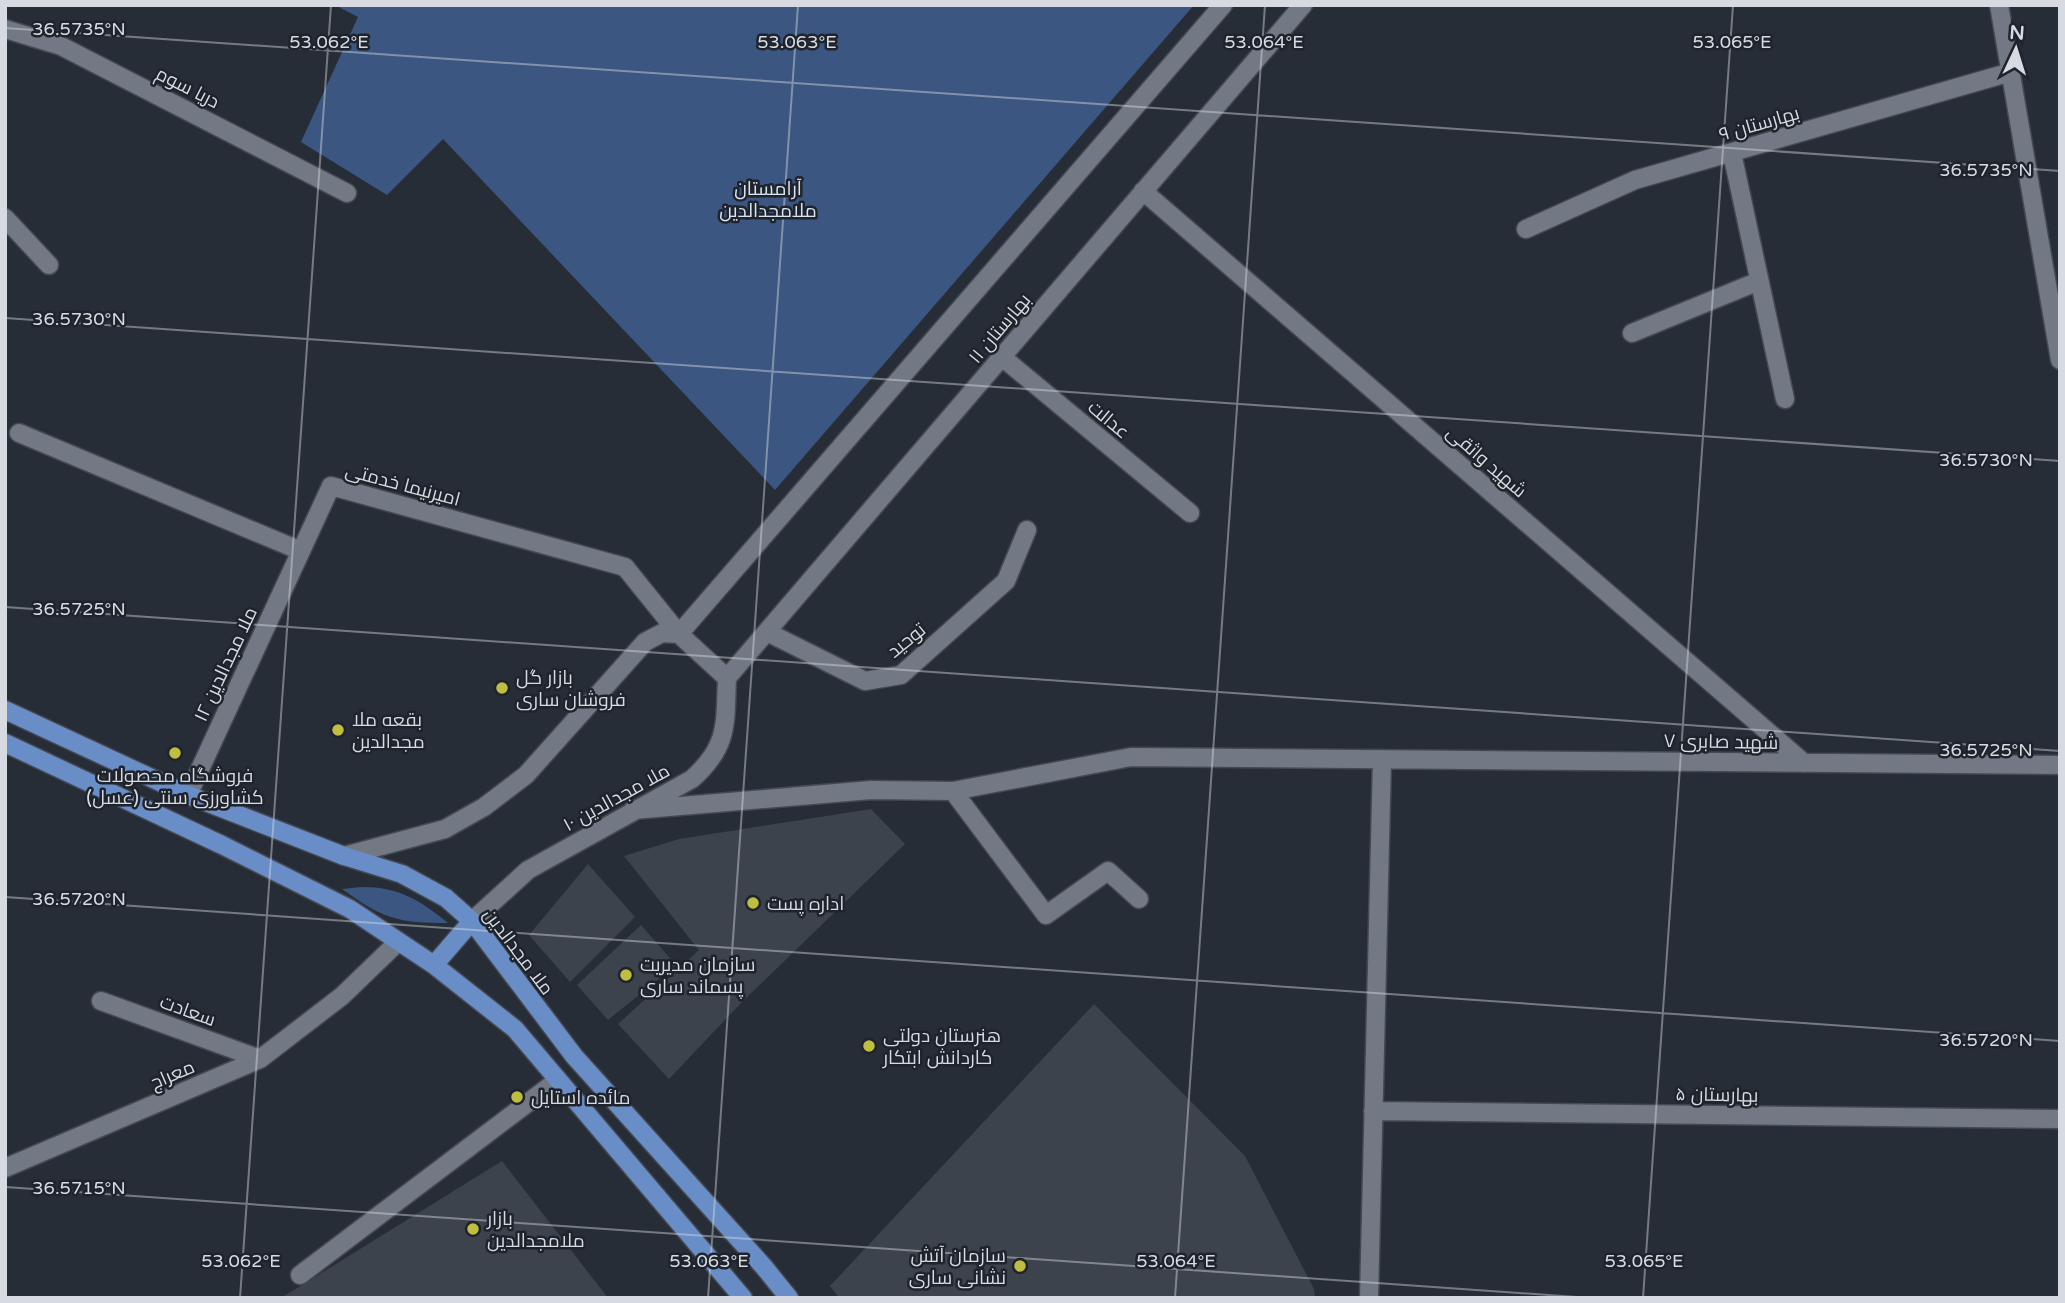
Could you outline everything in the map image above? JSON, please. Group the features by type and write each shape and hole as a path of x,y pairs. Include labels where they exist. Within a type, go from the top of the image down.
{"main road":[{"name":"ملا مجدالدین","path":"5,710 188,795 344,856 402,874 446,898 472,921 574,1056 789,1298"},
{"path":"5,743 222,845 350,909 434,965 515,1030 743,1298"},
{"path":"434,965 472,921"}],"street":[{"path":"679,634 1223,5"},
{"name":"بهارستان ۱۱","path":"727,678 1303,5"},
{"path":"1999,5 2058,329 2060,360"},
{"name":"دریا سوم","path":"5,29 61,46 347,193"},
{"name":"بهارستان ٩","path":"1526,229 1635,180 2011,72"},
{"path":"1731,153 1785,399"},
{"name":"شهید واثقی","path":"1143,191 1804,763"},
{"path":"5,218 49,265"},
{"path":"1632,333 1759,281"},
{"name":"عدالت","path":"1002,356 1190,513"},
{"path":"19,433 301,551"},
{"name":"امیرنیما خدمتی","path":"301,551 331,486 625,567 679,634"},
{"name":"توحید","path":"767,632 865,681 901,675 1006,581 1027,530"},
{"name":"ملا مجدالدین ١٢","path":"188,795 301,551"},
{"path":"344,856 445,829 484,807 526,775 645,642 662,633 679,634 727,678"},
{"name":"ملا مجدالدین ١٠","path":"472,921 528,870 691,779 708,764 724,732 727,678"},
{"name":"شهید صابری ٧","path":"633,810 871,790 953,791 1131,757 2060,765"},
{"path":"1369,1298 1381,759"},
{"path":"953,791 1046,915 1108,871 1139,899"},
{"name":"معراج","path":"5,1168 260,1059 342,996 398,942"},
{"name":"سعادت","path":"101,1001 260,1059"},
{"path":"300,1275 558,1080"},
{"name":"بهارستان ۵","path":"1373,1111 2060,1119"}],"green space":[{"name":"آرامستان ملامجدالدین","path":"335,5 1194,5 775,490 443,139 387,195 301,142 358,17"},
{"path":"342,889 387,889 408,896 448,923 416,922 392,917 369,907"}],"building":[{"name":"اداره پست","path":"871,809 905,844 741,1003 669,1079 618,1024 699,950 624,856 679,839"},
{"path":"588,864 635,917 570,982 529,935"},
{"name":"سازمان مدیریت پسماند ساری","path":"641,925 676,965 608,1020 577,985"},
{"path":"1094,1004 1245,1156 1314,1289 1315,1298 839,1298 830,1286"},
{"name":"بازار ملامجدالدین","path":"502,1161 608,1298 281,1298"}],"place":[{"name":"بازار گل فروشان ساری","path":"502,688"},
{"name":"بقعه ملا مجدالدين","path":"338,730"},
{"name":"فروشگاه محصولات کشاورزی سنتی (عسل)","path":"175,753"},
{"name":"اداره پست","path":"753,903"},
{"name":"سازمان مدیریت پسماند ساری","path":"626,975"},
{"name":"هنرستان دولتی کاردانش ابتکار","path":"869,1046"},
{"name":"مائده استایل","path":"517,1097"},
{"name":"بازار ملامجدالدین","path":"473,1229"},
{"name":"سازمان آتش نشانی ساری","path":"1020,1266"}]}
